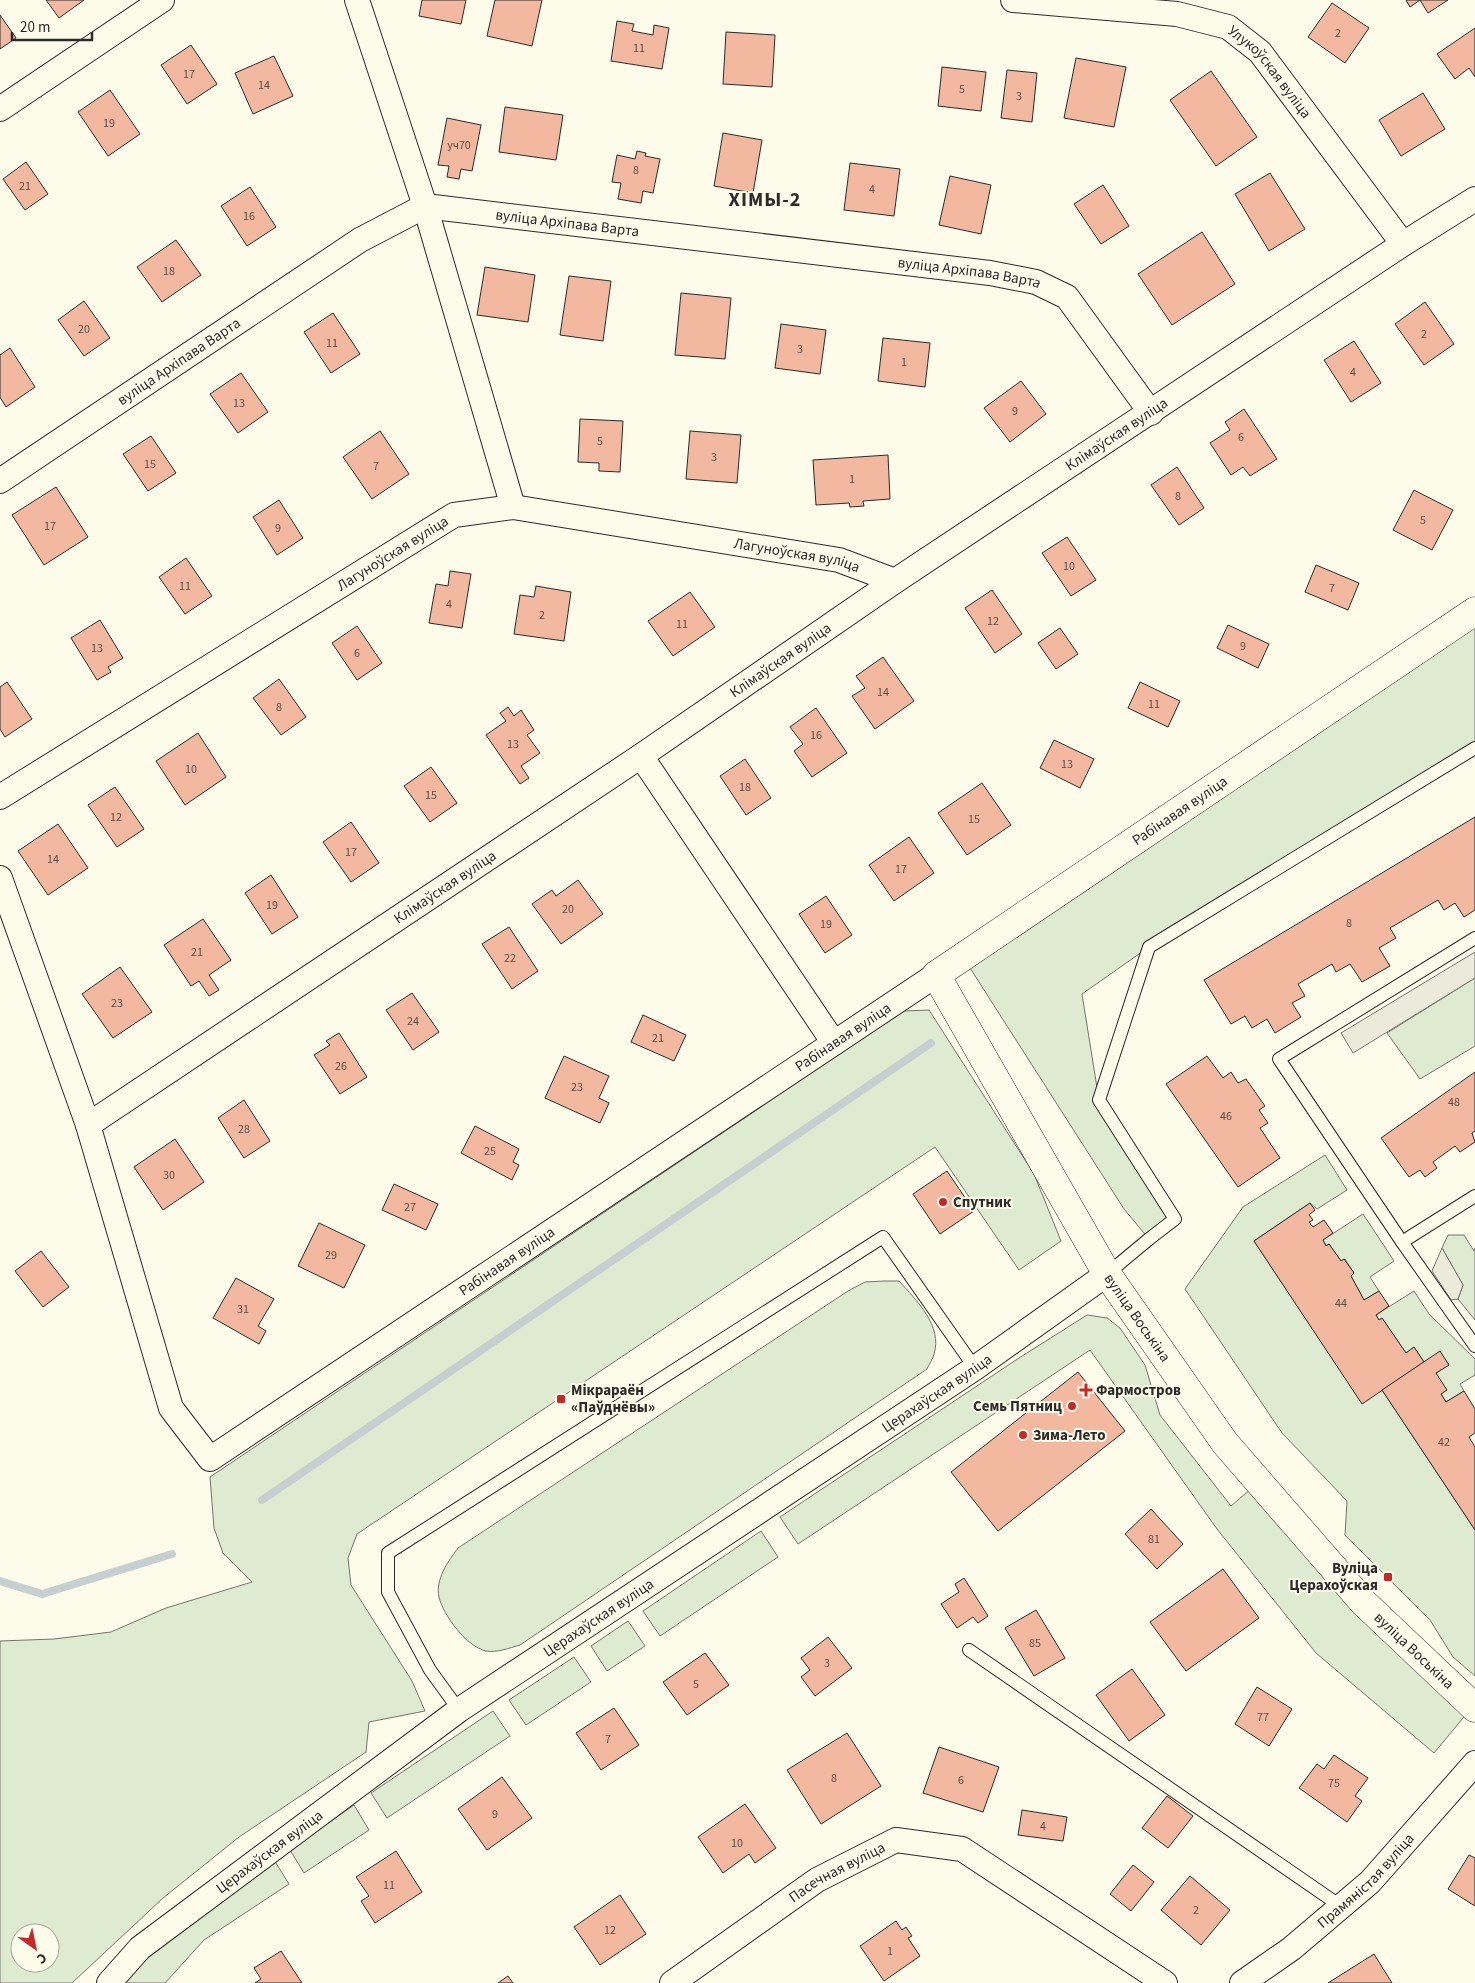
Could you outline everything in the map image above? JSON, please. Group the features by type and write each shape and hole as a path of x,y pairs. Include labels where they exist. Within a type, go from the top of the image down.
{"street":[{"path":"0,109 162,0"},
{"path":"357,0 425,206 513,507"},
{"name":"Улукоўская вуліца","path":"1013,0 1177,14 1228,27 1260,52 1403,244"},
{"name":"Клімаўская вуліца","path":"88,1125 641,756 896,581 1475,198"},
{"name":"вуліца Архіпава Варта","path":"0,481 360,240 425,206 980,272 1036,282 1067,297 1151,413"},
{"name":"Лагуноўская вуліца","path":"0,796 454,515 513,507 840,560 896,581"},
{"name":"Рабінавая вуліца","path":"88,1125 171,1408 210,1459 936,975 1475,611"},
{"path":"641,756 834,1043"},
{"path":"0,878 88,1125"},
{"name":"вуліца Воськіна","path":"936,975 1107,1274 1225,1443 1364,1603 1475,1708"},
{"name":"Церахаўская вуліца","path":"109,1983 140,1948 459,1710 975,1368 1107,1274"},
{"name":"Прамяністая вуліца","path":"1242,1983 1290,1950 1370,1882 1475,1763"},
{"name":"Пасечная вуліца","path":"672,1983 817,1880 896,1840 962,1849 1165,1983"}],"lane":[{"path":"1107,1274 1175,1219 1099,1100 1150,947 1475,748"},
{"path":"1475,938 1279,1059 1402,1242 1475,1346"},
{"path":"1402,1242 1475,1196"},
{"path":"459,1710 430,1670 388,1592 388,1553 883,1237 975,1368"},
{"path":"969,1650 1342,1907"}],"green space":[{"path":"1475,611 1475,748 1149,947 1082,994 1099,1100 1175,1219 1149,1239 1124,1209 963,957"},
{"path":"1475,978 1475,1046 1420,1079 1387,1033"},
{"path":"929,1010 1034,1174 1061,1241 1019,1270 935,1147 357,1534 348,1558 351,1585 412,1681 425,1711 369,1722 366,1752 239,1837 163,1898 72,1983 0,1983 0,1641 54,1639 111,1632 166,1608 252,1582 223,1553 214,1528 210,1477 904,1011"},
{"path":"1325,1155 1347,1190 1317,1209 1310,1203 1254,1241 1362,1403 1382,1390 1475,1530 1475,1676 1453,1657 1430,1620 1345,1535 1347,1501 1282,1433 1185,1289 1243,1207"},
{"path":"1363,1214 1394,1261 1370,1277 1379,1291 1364,1300 1351,1276 1354,1273 1345,1259 1341,1261 1329,1244 1326,1246 1323,1240"},
{"path":"1448,1235 1464,1235 1474,1251 1475,1248 1475,1320 1458,1299 1463,1285 1442,1248"},
{"path":"899,1281 920,1305 931,1324 935,1333 936,1344 927,1369 520,1645 499,1651 486,1651 471,1643 457,1629 441,1604 438,1591 443,1571 458,1548 848,1291 865,1282"},
{"path":"1414,1291 1429,1314 1475,1359 1475,1375 1460,1384 1464,1391 1446,1402 1441,1394 1436,1373 1449,1365 1440,1352 1424,1362 1414,1347 1406,1353 1382,1318 1379,1320 1376,1315"},
{"path":"1087,1315 1107,1318 1120,1328 1145,1365 1160,1415 1231,1506 1259,1482 1473,1706 1434,1753 1316,1653 1217,1529 1090,1350 798,1544 780,1517"},
{"path":"761,1531 778,1557 660,1636 643,1611"},
{"path":"628,1621 645,1646 607,1671 591,1646"},
{"path":"574,1657 591,1682 526,1725 509,1700"},
{"path":"493,1711 510,1736 387,1818 371,1793"},
{"path":"354,1805 369,1830 304,1873 290,1850"},
{"path":"274,1860 289,1884 204,1940 165,1983 123,1983 177,1929"}],"shaded area":[{"path":"1475,952 1475,978 1353,1053 1341,1033"},
{"path":"1442,1248 1463,1285 1458,1299 1451,1300 1432,1271"}],"building":[{"path":"46,0 84,0 59,18"},
{"path":"422,0 466,0 461,24 419,16"},
{"path":"495,0 542,0 532,46 487,36"},
{"path":"1406,0 1420,0 1410,7"},
{"path":"1420,0 1448,0 1428,13"},
{"path":"1332,3 1369,28 1345,63 1308,37"},
{"path":"0,15 16,38 0,49"},
{"path":"617,21 634,24 632,31 653,35 654,25 669,28 662,69 611,61"},
{"path":"1475,28 1475,77 1469,68 1455,79 1437,54"},
{"path":"726,32 775,35 772,87 723,84"},
{"path":"191,45 217,84 187,104 161,65"},
{"path":"274,56 293,96 253,114 235,73"},
{"path":"1076,58 1126,67 1114,127 1064,118"},
{"path":"942,67 986,72 981,111 938,106"},
{"path":"1007,70 1037,73 1032,122 1001,118"},
{"path":"1211,71 1257,137 1216,166 1170,100"},
{"path":"110,90 140,134 108,156 78,112"},
{"path":"1423,93 1445,129 1401,156 1379,120"},
{"path":"505,107 563,115 556,160 499,152"},
{"path":"447,118 481,125 472,171 461,169 459,179 447,177 449,166 438,165"},
{"path":"723,133 762,140 753,193 714,186"},
{"path":"637,151 646,153 645,156 660,159 653,193 643,191 641,203 618,199 621,183 612,182 617,155 635,159"},
{"path":"26,162 48,194 25,210 3,179"},
{"path":"850,163 900,169 894,216 844,210"},
{"path":"1270,173 1305,229 1269,251 1235,194"},
{"path":"950,176 991,185 981,234 939,225"},
{"path":"1103,185 1129,226 1101,244 1074,204"},
{"path":"250,187 276,227 247,246 221,206"},
{"path":"1202,232 1235,284 1172,325 1138,274"},
{"path":"176,240 201,275 162,302 137,267"},
{"path":"485,267 535,275 528,322 477,315"},
{"path":"569,276 611,281 603,341 560,335"},
{"path":"681,293 731,298 725,359 675,355"},
{"path":"84,301 110,338 84,356 58,320"},
{"path":"1425,302 1454,344 1424,365 1395,324"},
{"path":"333,313 360,354 331,373 304,332"},
{"path":"781,324 826,330 820,374 775,368"},
{"path":"883,338 930,343 925,387 878,381"},
{"path":"1354,341 1381,383 1351,402 1324,360"},
{"path":"10,348 35,387 6,407 0,397 0,355"},
{"path":"241,373 268,412 238,433 210,394"},
{"path":"1021,381 1046,414 1010,442 984,408"},
{"path":"1244,409 1277,459 1250,476 1243,467 1231,475 1210,443 1230,430 1225,422"},
{"path":"580,419 623,421 620,472 599,471 599,463 578,462"},
{"path":"380,431 409,474 372,499 343,457"},
{"path":"690,431 741,435 737,483 686,479"},
{"path":"151,436 176,473 148,491 123,454"},
{"path":"888,455 890,499 863,501 864,506 850,507 849,503 816,505 813,460"},
{"path":"1177,467 1204,508 1179,525 1151,485"},
{"path":"56,487 88,537 44,565 12,515"},
{"path":"1414,490 1453,510 1432,550 1393,530"},
{"path":"279,500 303,538 277,555 253,517"},
{"path":"1067,537 1096,580 1071,596 1042,553"},
{"path":"186,558 212,596 185,614 159,577"},
{"path":"1316,565 1359,583 1348,610 1305,592"},
{"path":"450,571 471,574 462,628 429,623 436,584 448,586"},
{"path":"536,586 571,592 564,641 514,634 520,595 534,597"},
{"path":"992,590 1022,634 995,653 965,608"},
{"path":"690,592 715,627 673,656 648,621"},
{"path":"100,620 123,658 108,667 111,672 97,680 71,638"},
{"path":"1228,625 1269,644 1258,668 1217,648"},
{"path":"357,626 382,663 357,680 332,643"},
{"path":"1060,628 1078,654 1056,669 1038,643"},
{"path":"883,657 914,701 875,729 852,696 865,688 856,676"},
{"path":"279,679 306,717 281,735 253,698"},
{"path":"7,682 32,719 5,737 0,729 0,687"},
{"path":"1140,682 1180,701 1168,727 1128,708"},
{"path":"508,707 514,716 521,710 534,730 527,735 540,753 521,766 529,778 520,784 486,735 506,721 500,713"},
{"path":"816,708 847,753 812,777 794,751 803,744 790,727"},
{"path":"198,733 226,777 185,805 156,761"},
{"path":"1054,740 1094,759 1080,788 1040,768"},
{"path":"745,759 771,798 746,815 720,776"},
{"path":"431,767 457,803 430,822 404,786"},
{"path":"982,783 1011,825 967,855 938,813"},
{"path":"115,787 144,829 117,847 88,805"},
{"path":"1475,817 1475,910 1464,917 1455,903 1444,910 1438,900 1390,928 1396,938 1379,948 1390,966 1362,982 1350,964 1336,972 1332,964 1298,984 1305,996 1292,1003 1301,1017 1275,1033 1267,1019 1252,1028 1245,1016 1231,1024 1204,980"},
{"path":"351,822 379,863 351,882 323,842"},
{"path":"58,824 88,868 48,895 18,851"},
{"path":"909,837 934,873 894,901 869,865"},
{"path":"271,875 298,917 272,934 245,893"},
{"path":"578,880 603,914 561,944 532,904 552,890 556,896"},
{"path":"826,896 852,935 825,953 799,914"},
{"path":"203,919 231,960 209,975 219,990 209,996 199,981 191,986 164,945"},
{"path":"509,927 538,971 512,989 482,944"},
{"path":"120,967 152,1012 113,1038 82,994"},
{"path":"412,993 439,1032 413,1050 386,1010"},
{"path":"643,1015 686,1035 674,1061 631,1042"},
{"path":"339,1033 367,1077 340,1094 314,1055 330,1045 326,1041"},
{"path":"564,1056 609,1076 599,1098 609,1103 600,1123 545,1098"},
{"path":"1207,1056 1223,1078 1231,1072 1238,1083 1246,1079 1265,1106 1259,1110 1268,1123 1260,1128 1280,1158 1238,1187 1166,1084"},
{"path":"1475,1072 1475,1131 1472,1133 1475,1142 1460,1152 1455,1146 1433,1162 1437,1168 1425,1177 1420,1170 1409,1177 1381,1138"},
{"path":"244,1100 270,1141 244,1158 218,1118"},
{"path":"475,1126 519,1149 513,1162 519,1165 512,1180 461,1153"},
{"path":"175,1139 204,1182 163,1210 134,1167"},
{"name":"Спутник","path":"947,1171 974,1211 940,1234 913,1194"},
{"path":"394,1184 438,1204 426,1230 382,1210"},
{"path":"1310,1203 1315,1210 1309,1215 1313,1220 1309,1222 1313,1227 1324,1220 1333,1233 1323,1240 1326,1246 1329,1244 1341,1261 1344,1259 1354,1273 1351,1276 1364,1300 1379,1291 1389,1306 1376,1315 1379,1320 1382,1318 1406,1353 1414,1347 1424,1362 1362,1404 1254,1241"},
{"path":"319,1223 365,1245 344,1288 298,1266"},
{"path":"41,1251 69,1287 43,1307 15,1271"},
{"path":"236,1278 274,1299 258,1326 266,1331 259,1344 213,1318"},
{"path":"1440,1351 1449,1365 1436,1373 1447,1390 1441,1394 1446,1402 1464,1391 1475,1409 1475,1433 1469,1437 1475,1447 1475,1530 1382,1390"},
{"path":"1078,1372 1125,1431 998,1531 951,1472"},
{"path":"1151,1509 1183,1544 1157,1569 1125,1534"},
{"path":"1223,1569 1259,1618 1186,1671 1150,1622"},
{"path":"964,1578 988,1616 978,1623 973,1617 957,1628 941,1604 959,1592 955,1584"},
{"path":"1036,1610 1065,1658 1034,1676 1005,1628"},
{"path":"828,1637 852,1668 815,1696 801,1677 810,1670 801,1658"},
{"path":"705,1653 729,1685 687,1715 663,1682"},
{"path":"1132,1669 1165,1715 1129,1741 1096,1695"},
{"path":"1257,1687 1292,1709 1269,1746 1235,1724"},
{"path":"614,1708 639,1745 601,1770 576,1733"},
{"path":"847,1733 881,1786 821,1824 787,1770"},
{"path":"939,1747 999,1767 983,1812 923,1793"},
{"path":"1334,1755 1368,1778 1355,1796 1362,1801 1347,1822 1299,1788 1317,1764 1324,1769"},
{"path":"502,1777 532,1818 487,1850 458,1809"},
{"path":"1167,1796 1193,1816 1168,1848 1142,1828"},
{"path":"745,1804 776,1848 755,1863 749,1854 723,1873 698,1837"},
{"path":"1022,1810 1067,1817 1063,1841 1018,1835"},
{"path":"396,1851 422,1892 375,1923 361,1901 369,1896 356,1877"},
{"path":"1469,1855 1475,1858 1475,1906 1448,1889"},
{"path":"1133,1865 1154,1882 1131,1911 1110,1894"},
{"path":"1190,1876 1230,1910 1201,1945 1161,1910"},
{"path":"620,1895 646,1934 600,1965 574,1927"},
{"path":"896,1921 902,1930 906,1927 912,1936 908,1938 920,1956 884,1981 860,1946"},
{"path":"281,1951 302,1983 255,1983 261,1979 254,1968"},
{"path":"1374,1954 1392,1983 1328,1983"},
{"path":"508,1976 513,1983 498,1983"}],"waterway":[{"path":"262,1500 931,1043"},
{"path":"0,1581 42,1594 172,1554"}],"place":[{"name":"Спутник","path":"943,1202"},
{"name":"Фармостров","path":"1086,1390"},
{"name":"Мікрараён «Паўднёвы»","path":"561,1399"},
{"name":"Семь Пятниц","path":"1072,1406"},
{"name":"Зима-Лето","path":"1023,1435"},
{"name":"Вуліца Церахоўская","path":"1388,1577"}],"district":[{"name":"ХІМЫ-2","path":"765,200"}]}
